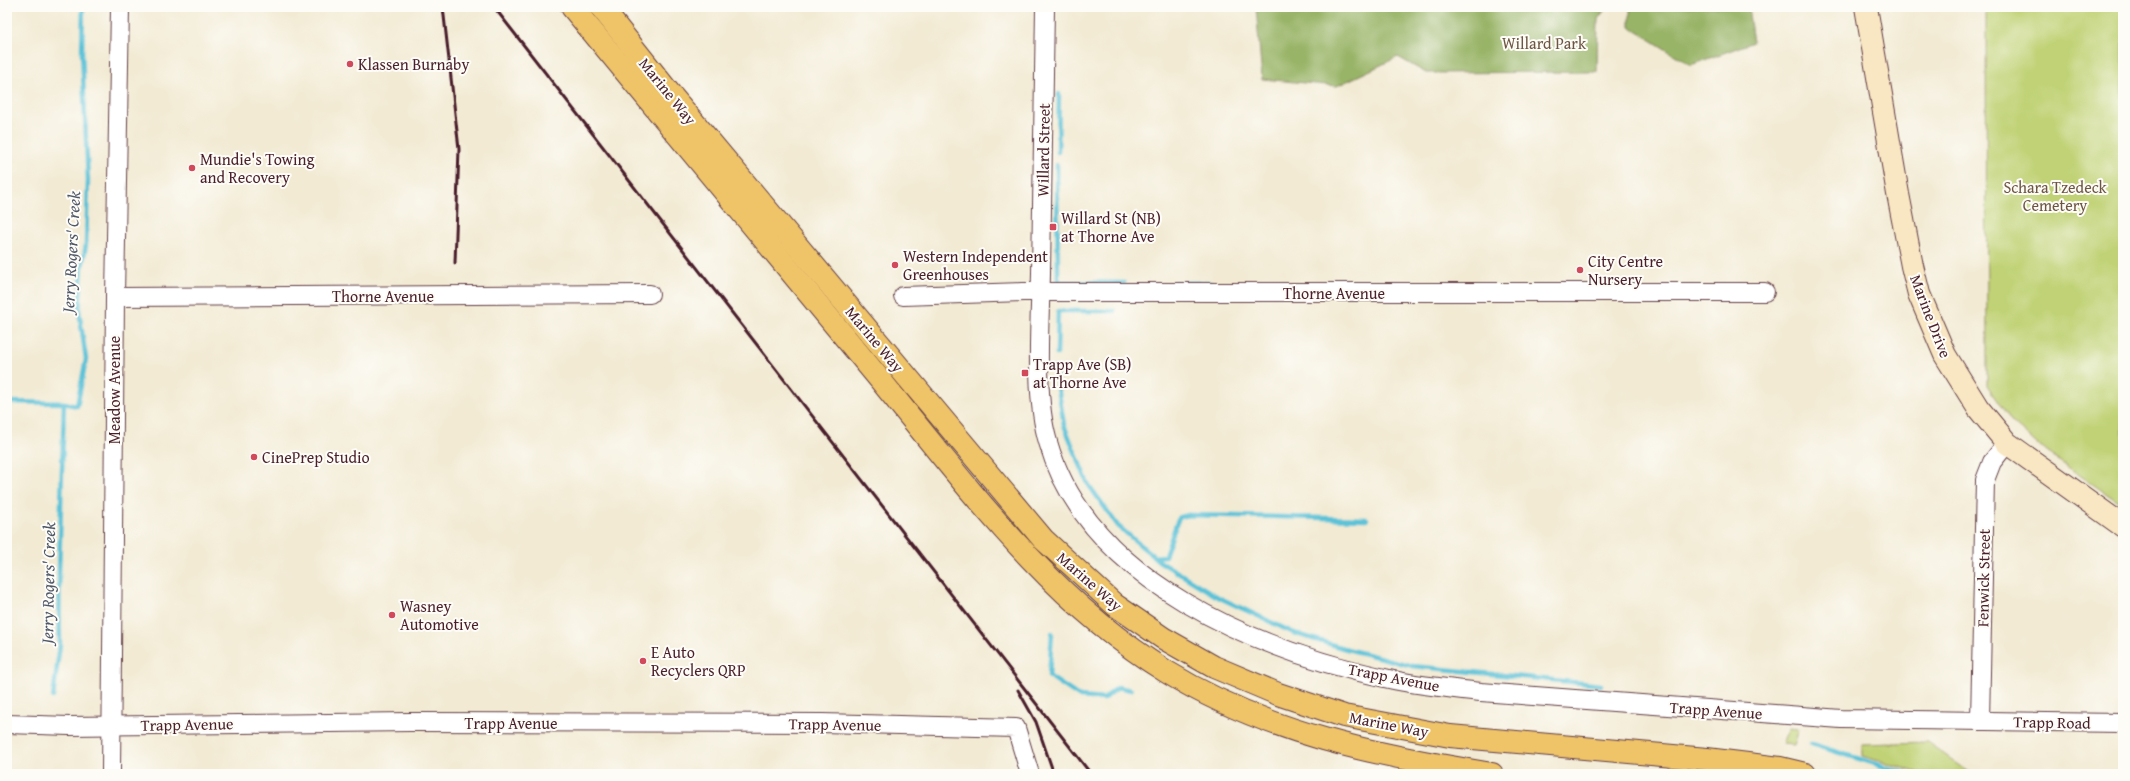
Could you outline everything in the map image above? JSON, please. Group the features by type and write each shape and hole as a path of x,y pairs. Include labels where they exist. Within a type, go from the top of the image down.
{"main road":[{"name":"Marine Way","path":"572,7 988,511 1078,605 1122,641 1166,671 1230,706 1271,723 1342,744 1413,761 1492,774"},
{"name":"Marine Way","path":"601,7 671,95 1042,539 1115,605 1163,638 1235,676 1278,694 1344,716 1450,736 1707,759 1780,768 1805,774"}],"street":[{"name":"Meadow Avenue","path":"111,774 115,297 120,7"},
{"name":"Willard Street","path":"1040,293 1044,7"},
{"name":"Marine Drive","path":"1866,7 1898,194 1919,294 1945,355 1958,378 1990,424 2007,443 2123,526"},
{"name":"Thorne Avenue","path":"903,296 1040,293 1765,292"},
{"name":"Trapp Avenue","path":"1040,293 1040,391 1047,440 1057,469 1071,496 1088,522 1107,543 1131,564 1162,587 1229,625 1314,659 1392,680 1437,687 1481,692 1841,719 1980,721"},
{"name":"Thorne Avenue","path":"115,297 650,294"},
{"name":"Fenwick Street","path":"1980,721 1985,480 1992,462 2007,443"},
{"name":"Trapp Road","path":"1980,721 2123,723"},
{"name":"Trapp Avenue","path":"12,724 72,726 410,722 822,724 1016,728 1030,774"}],"green space":[{"name":"Willard Park","path":"1256,7 1607,7 1598,19 1597,72 1426,73 1398,57 1337,86 1262,79"},
{"path":"1630,7 1748,7 1753,42 1691,65 1630,27"},
{"name":"Schara Tzedeck Cemetery","path":"1986,7 2123,7 2123,505 2046,452 2012,422 1987,385"},
{"path":"1789,728 1799,729 1794,745 1782,744"},
{"path":"1927,742 1969,772 1977,774 1923,774 1862,756 1862,744"}],"waterway":[{"name":"Jerry Rogers' Creek","path":"53,697 60,644 59,573 64,403 77,406 86,359 79,311 82,267 86,245 88,180 82,53 83,7"},
{"path":"1058,152 1059,94"},
{"path":"1057,165 1058,279 1060,282 1124,283"},
{"path":"1175,283 1210,283"},
{"path":"1057,354 1058,311 1114,311"},
{"path":"1055,368 1064,425 1088,484 1118,526 1159,561 1218,597 1294,633 1343,648 1413,666 1601,685"},
{"path":"7,402 64,403"},
{"path":"1155,557 1165,556 1177,522 1180,517 1188,515 1367,519"},
{"path":"1052,633 1049,676 1080,697 1104,699 1118,687 1131,690"},
{"path":"1811,744 1908,774"}],"railway":[{"path":"443,7 459,149 455,263"},
{"path":"494,7 1091,774"},
{"path":"1018,690 1036,722 1054,774"}],"place":[{"name":"Klassen Burnaby","path":"350,64"},
{"name":"Mundie's Towing and Recovery","path":"192,168"},
{"name":"Willard St (NB) at Thorne Ave","path":"1053,227"},
{"name":"Western Independent Greenhouses","path":"895,265"},
{"name":"City Centre Nursery","path":"1580,270"},
{"name":"Trapp Ave (SB) at Thorne Ave","path":"1025,373"},
{"name":"CinePrep Studio","path":"254,457"},
{"name":"Wasney Automotive","path":"392,615"},
{"name":"E Auto Recyclers QRP","path":"643,661"}]}
